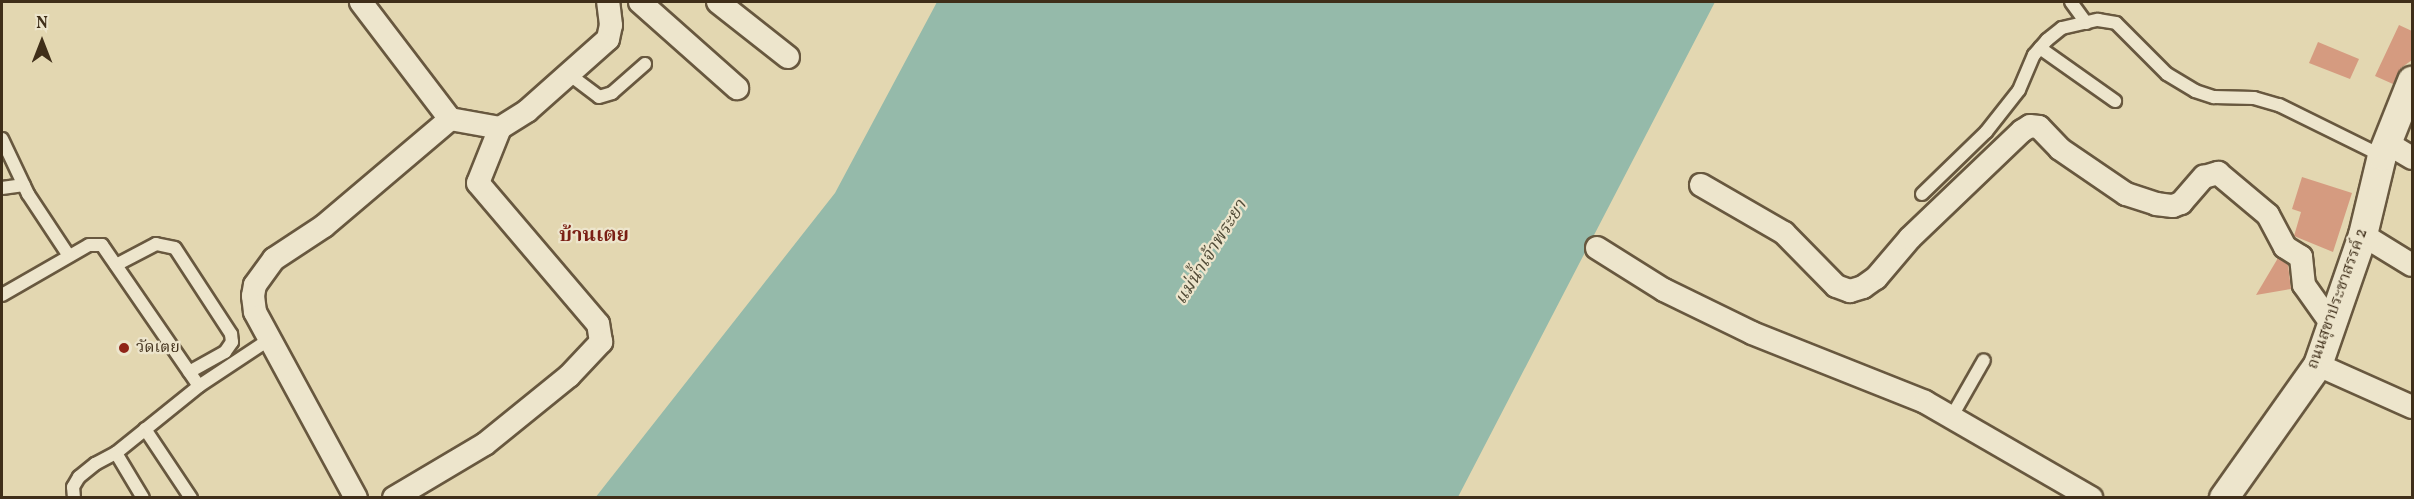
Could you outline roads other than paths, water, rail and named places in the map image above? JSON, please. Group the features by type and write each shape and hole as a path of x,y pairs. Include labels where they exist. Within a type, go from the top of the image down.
{"street":[{"path":"361,2 450,119 500,128"},
{"path":"394,498 493,438 570,376 601,342 597,324 590,314 478,183 500,128 570,75 608,39 611,25 608,2"},
{"path":"640,2 737,88"},
{"path":"718,2 788,57"},
{"name":"ถนนสุขาประชาสรรค์ 2","path":"2224,498 2318,365 2363,235 2384,149 2405,117 2412,81"},
{"path":"356,498 255,312 253,296 255,285 274,259 324,226 450,119"},
{"path":"1701,185 1784,233 1836,286 1850,291 1863,287 1876,278 1910,238 2022,131 2030,126 2039,127 2060,149 2126,194 2156,204 2173,206 2181,203 2205,177 2218,173 2268,216 2285,247 2301,257 2304,285 2331,322"},
{"path":"2384,149 2412,158"},
{"path":"2363,235 2412,264"},
{"path":"1597,248 1664,290 1752,333 1925,402 2091,498"},
{"path":"2318,365 2412,407"}],"lane":[{"path":"2071,2 2086,23"},
{"path":"1922,194 1986,132 2019,90 2040,48 2062,28 2086,23 2116,23 2167,74 2195,91 2214,98 2254,98 2279,105 2384,149"},
{"path":"2040,48 2115,101"},
{"path":"570,75 599,97 612,93 645,64"},
{"path":"2,139 24,185 69,256"},
{"path":"2,188 24,185"},
{"path":"2,295 69,256 96,244 102,245 198,386"},
{"path":"116,266 156,244 175,248 231,334 232,342 225,352 189,372"},
{"path":"74,498 73,487 79,477 116,453 198,386 270,339"},
{"path":"1952,416 1984,360"},
{"path":"145,429 191,498"},
{"path":"116,453 143,498"}],"water":[{"name":"แม่น้ำเจ้าพระยา","path":"937,2 1715,2 1458,497 595,498 835,193"}],"place":[{"name":"วัดเตย","path":"124,348"}],"district":[{"name":"บ้านเตย","path":"594,236"}]}
